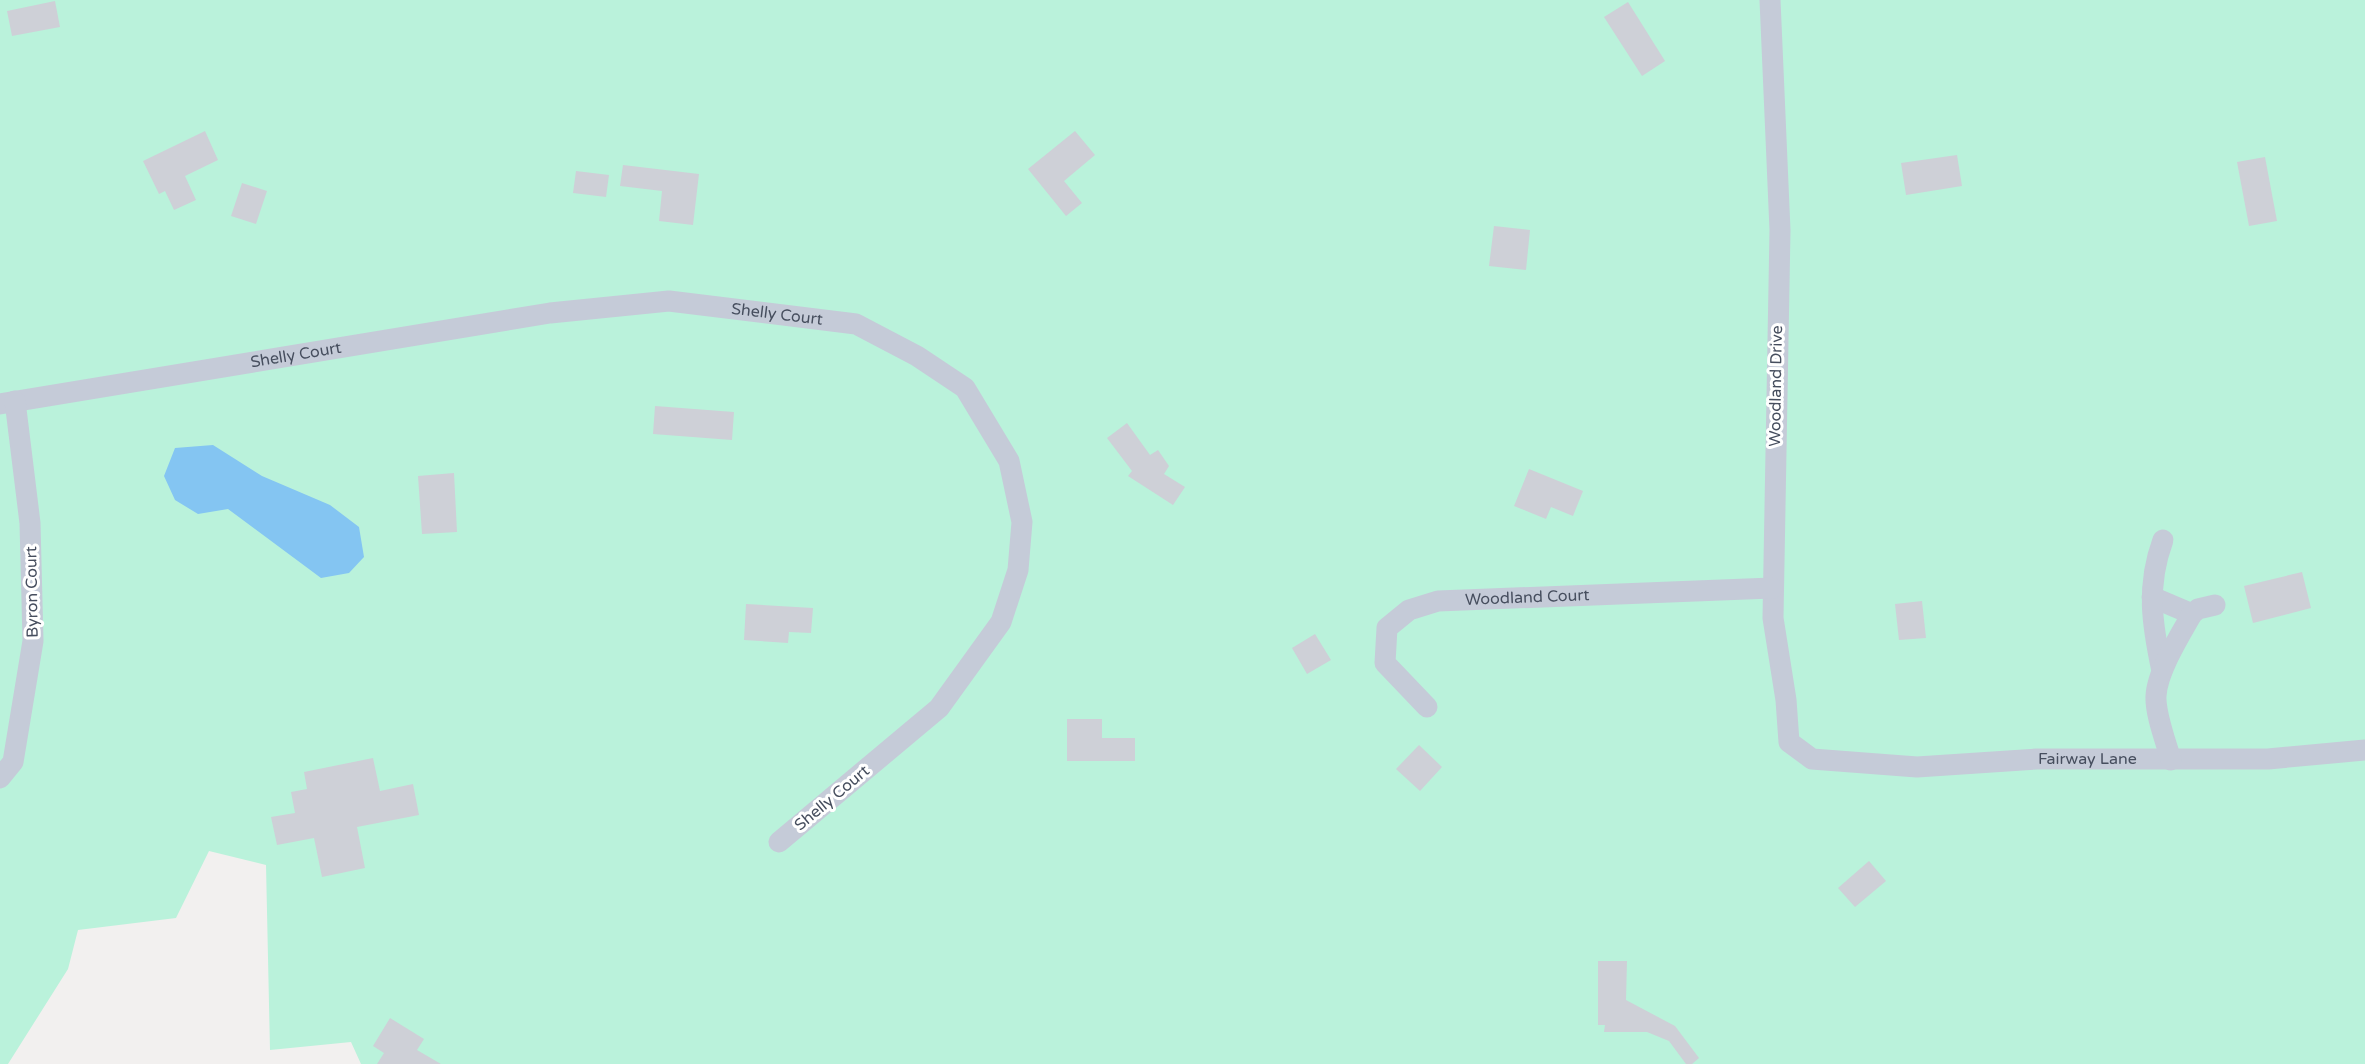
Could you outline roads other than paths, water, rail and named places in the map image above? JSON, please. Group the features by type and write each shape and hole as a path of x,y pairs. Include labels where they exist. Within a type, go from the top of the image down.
{"street":[{"name":"Woodland Drive","path":"1770,0 1780,230 1773,618 1786,700 1789,742 1812,759"},
{"name":"Shelly Court","path":"7,402 550,313 669,301 856,324 917,356 965,388 1010,460 1022,522 1018,570 1001,622 939,708 779,842"},
{"name":"Byron Court","path":"0,778 13,762 33,641 30,523 7,402"},
{"path":"2162,671 2151,597 2156,558 2163,540"},
{"name":"Woodland Court","path":"1427,707 1385,663 1387,628 1409,610 1438,601 1772,588"},
{"path":"2151,597 2192,614"},
{"path":"2171,760 2156,704 2157,688 2162,671 2192,614 2198,609 2215,604"},
{"name":"Fairway Lane","path":"1812,759 1917,766 2037,759 2268,759 2365,750"}],"water":[{"path":"213,445 262,476 330,505 359,527 364,557 349,573 321,578 228,509 198,514 175,500 164,476 175,448"}]}
